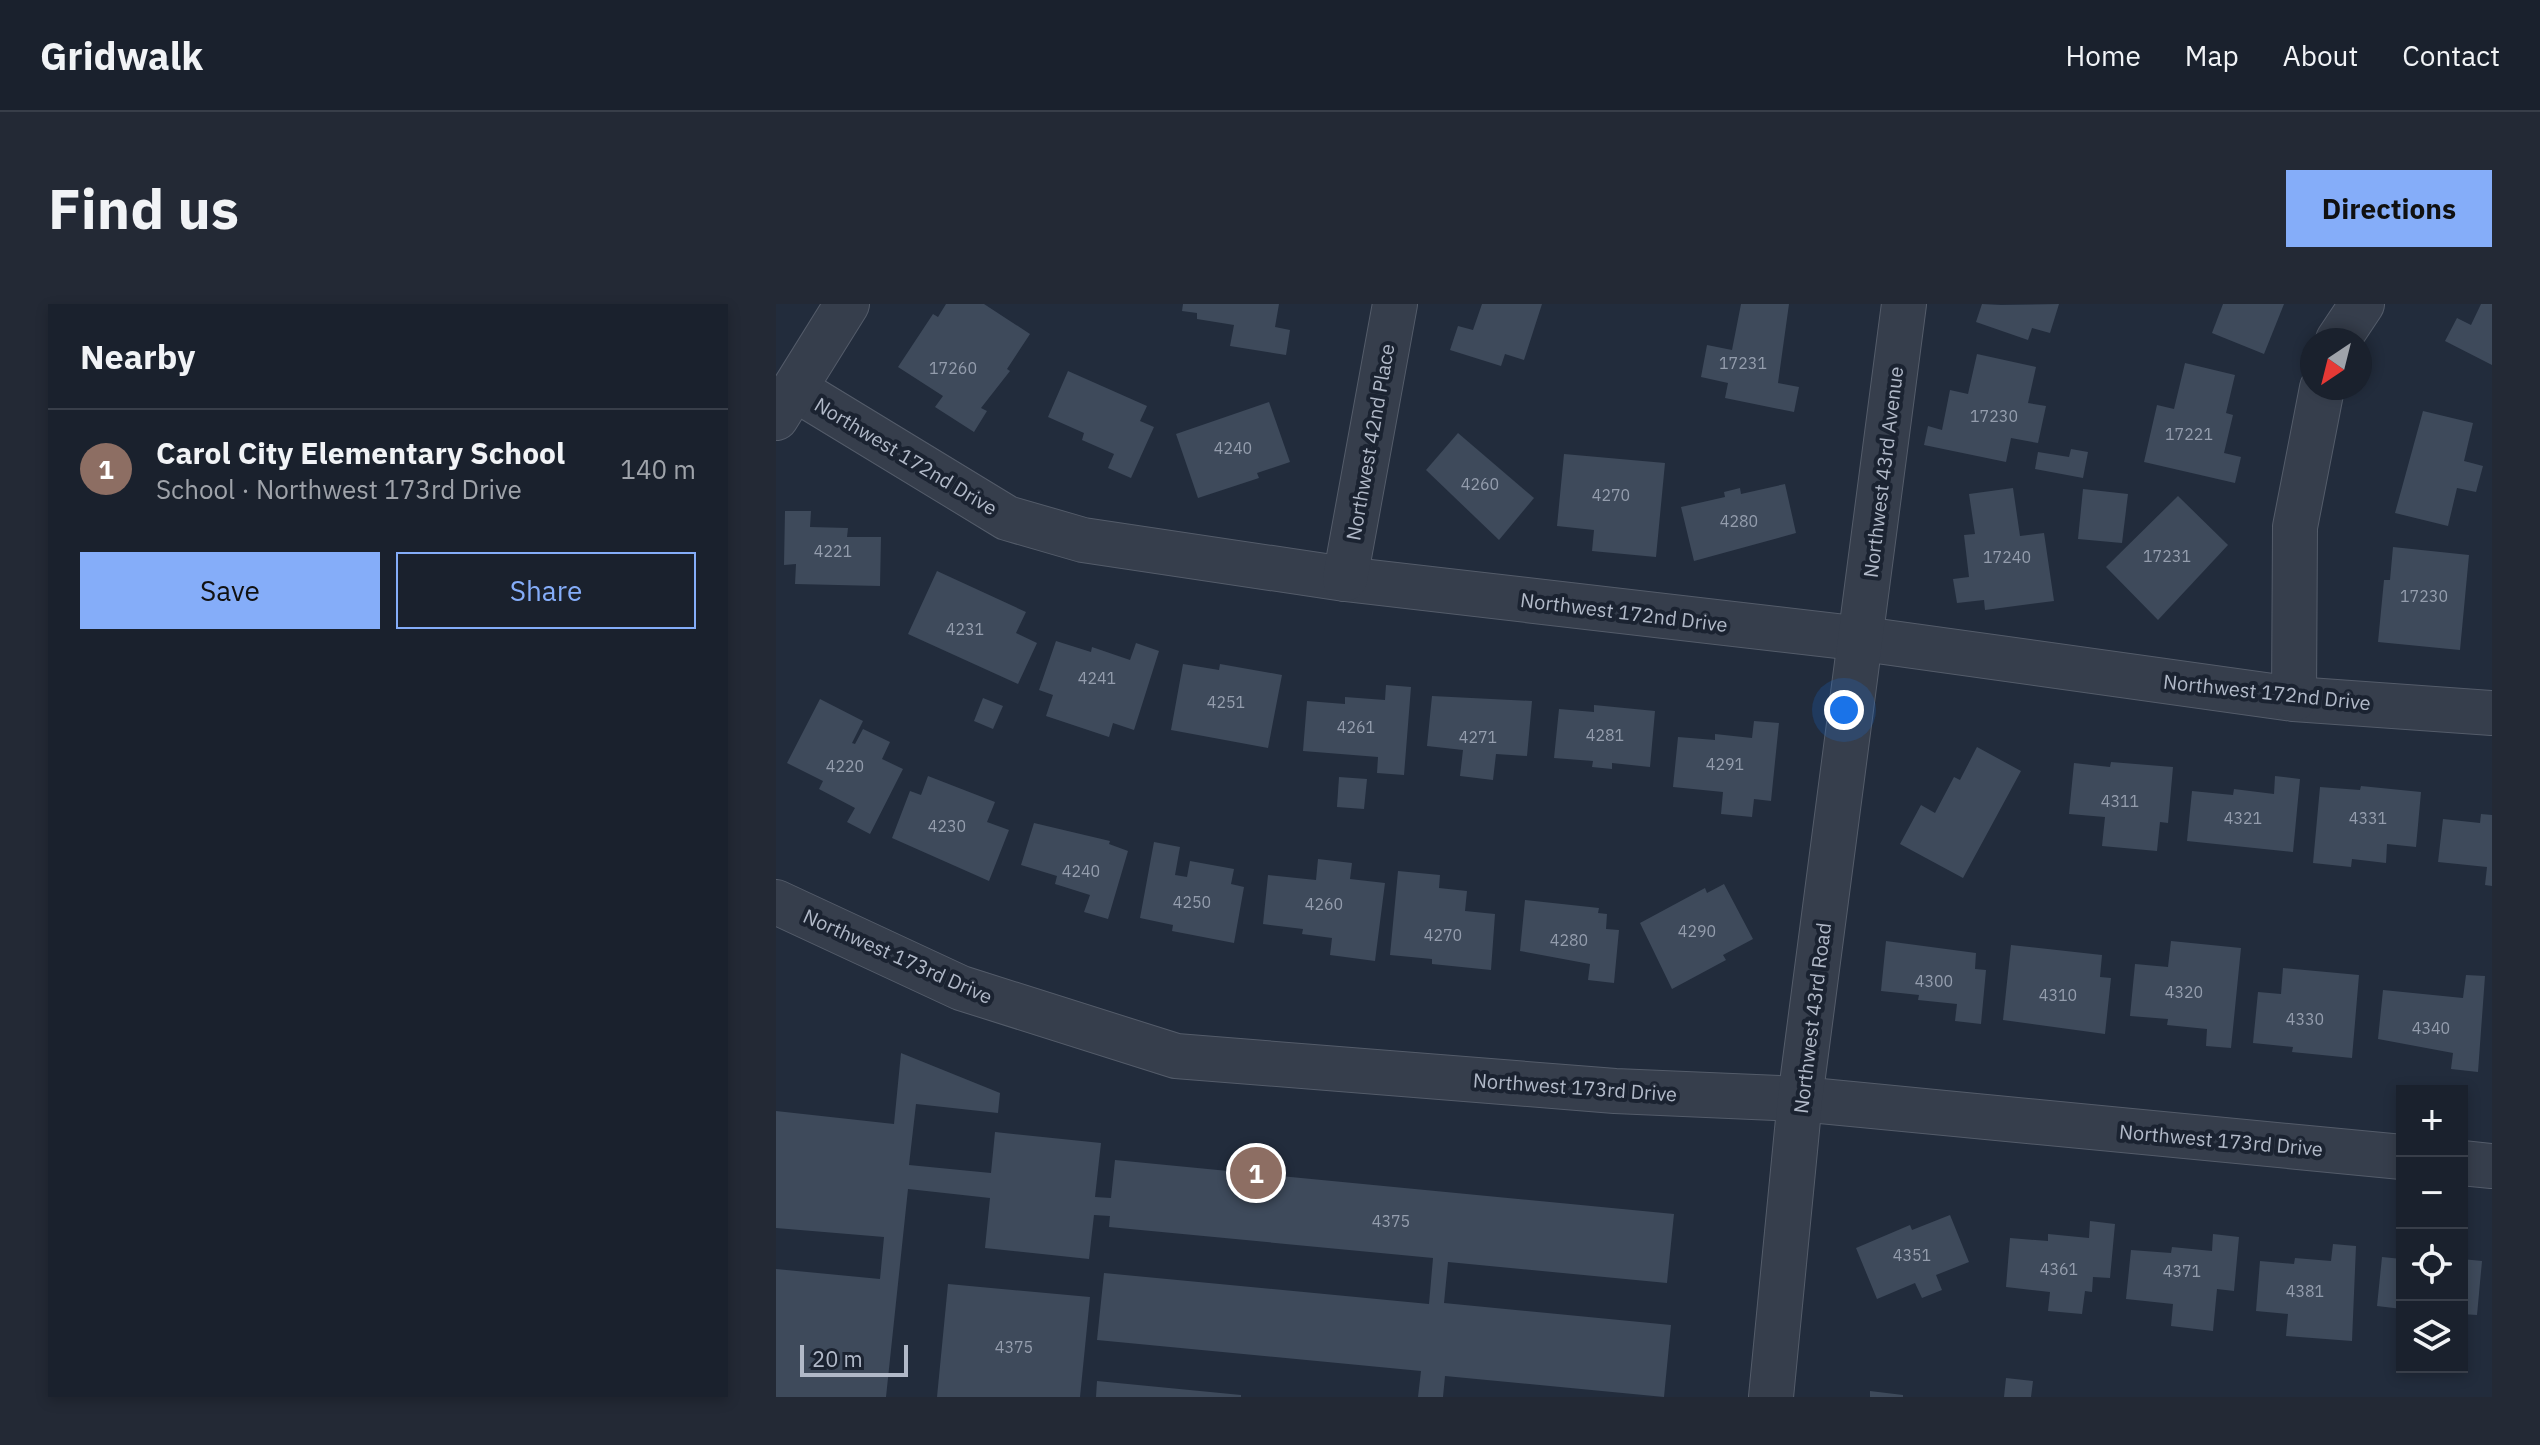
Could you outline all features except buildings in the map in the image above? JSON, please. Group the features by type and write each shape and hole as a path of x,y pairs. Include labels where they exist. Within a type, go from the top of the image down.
{"street":[{"path":"785,403 847,304"},
{"name":"Northwest 42nd Place","path":"1345,579 1395,304"},
{"name":"Northwest 43rd Avenue","path":"1863,639 1904,304"},
{"path":"2346,328 2362,304"},
{"path":"2294,699 2295,527 2320,400"},
{"name":"Northwest 172nd Drive","path":"785,403 1007,518 1083,540 1345,579 1863,639 2294,699 2492,713"},
{"name":"Northwest 43rd Road","path":"1771,1397 1800,1099 1863,639"},
{"name":"Northwest 173rd Drive","path":"776,902 961,988 1176,1056 1615,1091 1800,1099 2396,1156"},
{"path":"2468,1164 2492,1166"}],"place":[{"name":"Carol City Elementary School","path":"1256,1173"}]}
